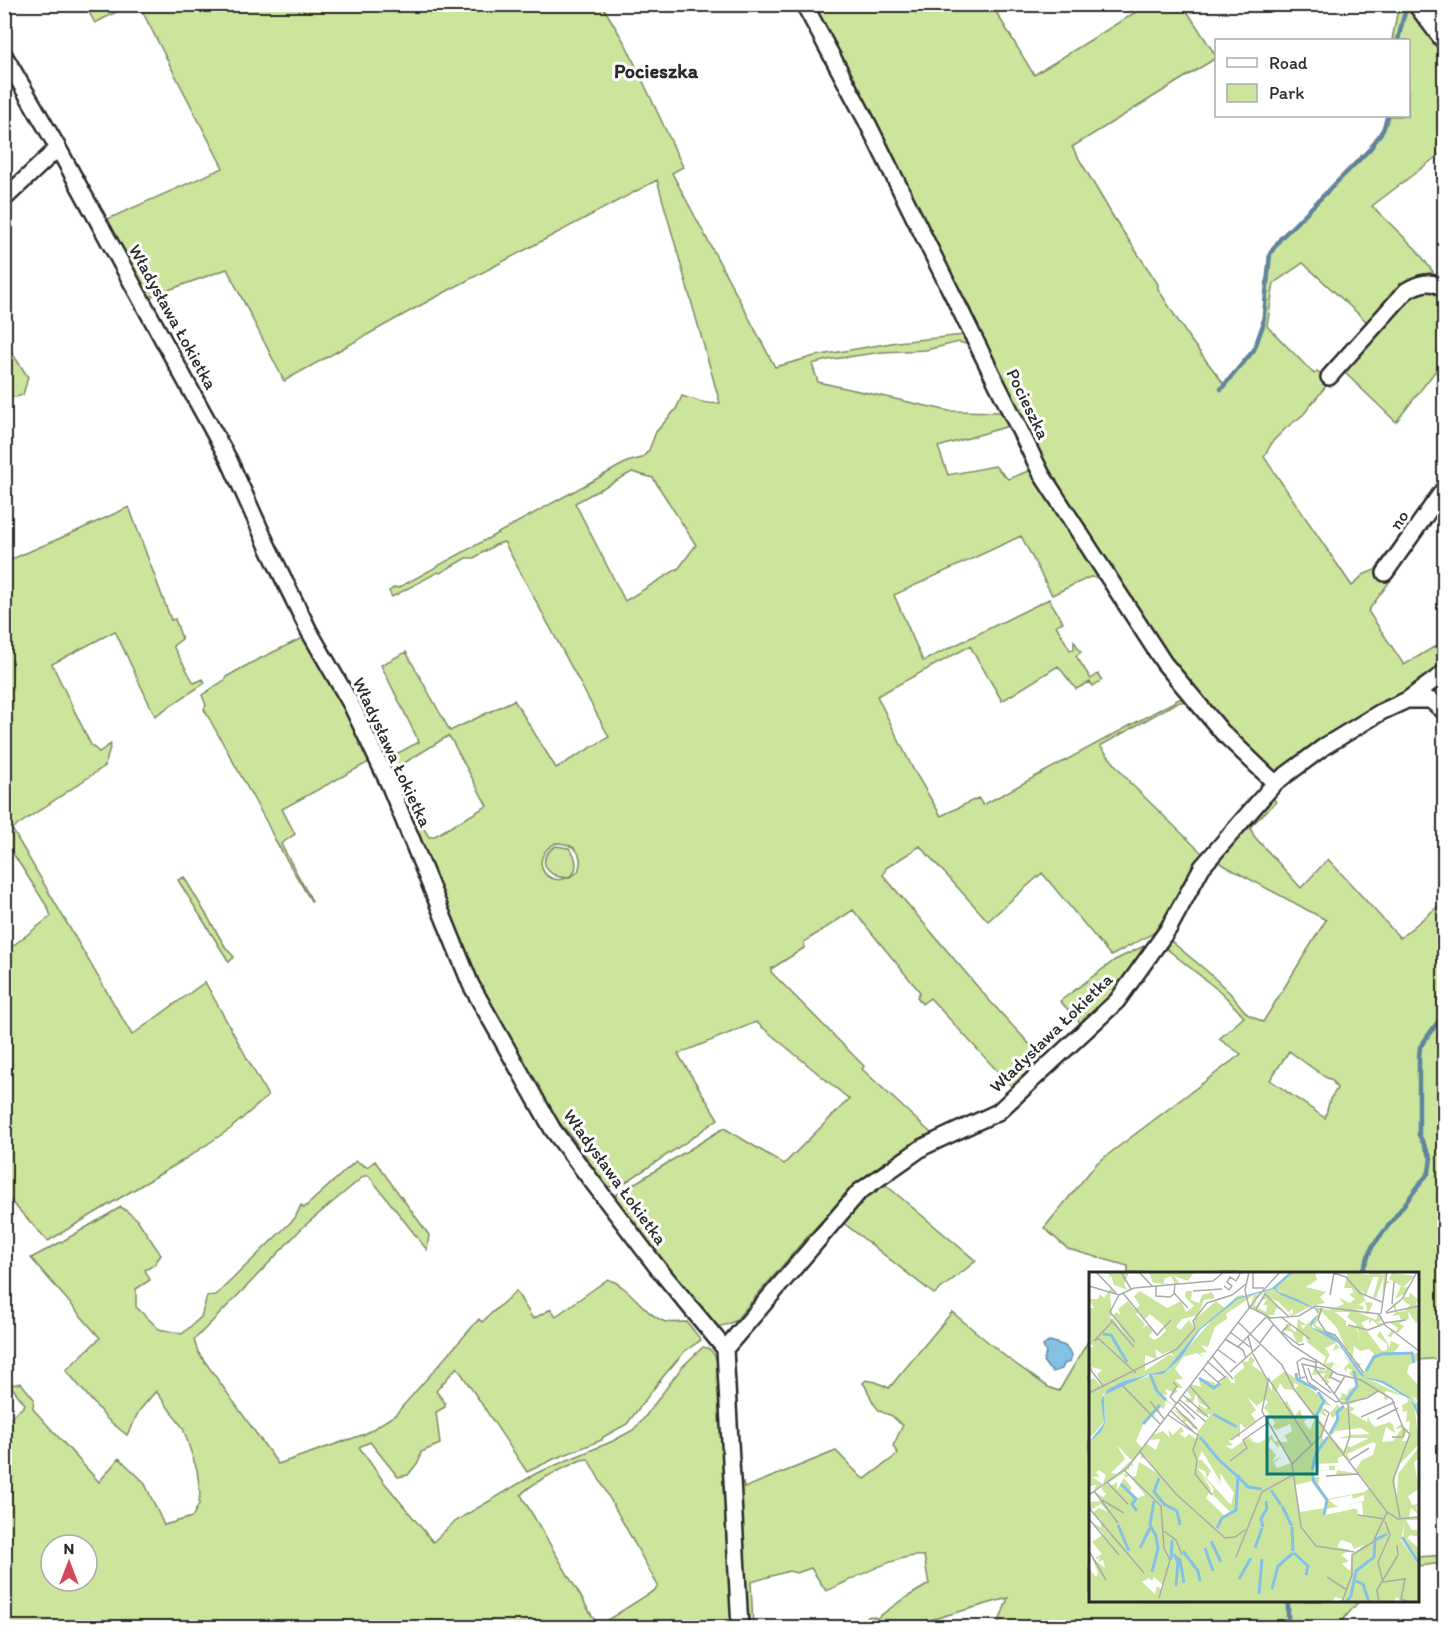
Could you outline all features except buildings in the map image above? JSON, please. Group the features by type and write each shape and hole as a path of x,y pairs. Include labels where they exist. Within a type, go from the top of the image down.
{"main road":[{"path":"1419,4 1444,37"}],"street":[{"name":"Pocieszka","path":"804,4 866,120 1042,475 1164,663 1222,732 1275,783"},
{"name":"Władysława Łokietka","path":"4,55 58,148 229,460 268,548 309,631 351,704 388,784 471,985 553,1130 657,1267 725,1349 859,1192 923,1147 998,1112 1118,1001 1169,928 1202,867 1275,783 1325,746 1381,712 1407,700"},
{"path":"4,199 58,148"},
{"path":"1329,377 1407,291 1426,283 1438,284 1444,288"},
{"name":"no","path":"1386,573 1444,489"},
{"path":"1407,700 1444,673"},
{"path":"1407,700 1430,700 1444,711"},
{"path":"725,1349 740,1628"}],"green space":[{"path":"85,5 130,5 95,23"},
{"path":"139,5 602,5 626,45 683,167 672,173 775,367 815,356 897,342 964,335 969,345 959,342 926,350 882,352 812,364 818,382 949,411 1003,412 1012,425 938,447 948,475 995,466 1008,479 1036,468 1100,578 1090,577 1052,595 1021,536 894,595 923,661 1049,599 1063,622 1056,625 1070,650 1074,649 1074,641 1081,652 1076,656 1091,679 1098,674 1102,680 1093,686 1090,682 1076,689 1058,666 1002,701 970,646 877,696 913,769 941,816 978,798 983,805 1179,699 1185,699 1264,781 1264,785 1248,801 1260,788 1261,781 1186,701 1176,703 1100,746 1129,782 1203,854 1156,930 1111,956 1042,873 988,921 920,846 886,868 883,875 988,999 1045,1061 1013,1088 930,998 922,1004 917,997 920,992 853,910 804,942 804,948 771,969 771,972 864,1066 862,1069 933,1135 904,1150 866,1175 806,1237 732,1323 723,1326 710,1325 611,1198 724,1128 784,1164 849,1099 756,1022 678,1054 718,1119 620,1186 604,1187 596,1177 593,1167 553,1115 494,1015 456,936 383,761 419,742 381,665 406,652 450,731 514,700 556,768 609,737 504,542 474,558 466,558 392,597 389,591 627,462 642,458 649,450 656,432 676,409 682,396 706,403 720,403 657,180 421,305 284,381 227,269 146,298 103,221 223,168","holes":["632,472 653,478 696,545 679,568 625,601 575,503","448,736 487,806 433,837 429,837 403,778 401,765","556,843 573,847 579,854 578,872 557,880 549,877 541,865 542,857 547,849"]},
{"path":"810,5 992,5 1034,75 1147,5 1183,5 1215,54 1215,59 1072,147 1189,338 1224,384 1253,349 1262,324 1269,253 1279,239 1369,148 1382,129 1386,117 1410,117 1410,39 1392,39 1397,14 1409,6 1444,52 1444,151 1372,206 1416,249 1433,272 1412,279 1396,290 1367,322 1303,263 1274,283 1267,326 1314,374 1317,371 1330,381 1303,415 1273,441 1264,457 1352,586 1363,575 1375,570 1434,489 1436,493 1389,575 1393,577 1368,611 1404,665 1444,641 1444,700 1423,691 1400,694 1376,705 1305,749 1283,768 1276,771 1269,770 1258,762 1184,675 1135,612 1047,472 1000,379 968,303 961,294"},
{"path":"1419,288 1435,290 1444,298 1444,360 1396,422 1341,369"},
{"path":"4,341 28,377 23,395 16,397 5,397"},
{"path":"129,507 171,620 175,619 182,639 173,646 194,683 203,679 205,683 155,716 115,631 52,664 91,745 99,752 111,744 105,766 12,829 132,1035 205,982 268,1096 230,1129 182,1161 48,1241 5,1195 5,952 51,916 5,841 5,562"},
{"path":"300,639 304,640 342,698 371,761 282,809 295,834 281,844 312,901 275,840 204,709 206,705 202,695 226,677"},
{"path":"1271,795 1276,802 1250,827 1254,836 1301,888 1328,859 1400,938 1444,903 1444,1358 1419,1360 1419,1272 1128,1272 1128,1266 1068,1249 1044,1228 1097,1163 1241,1054 1219,1039 1244,1017 1223,994 1162,945 1166,937 1208,972 1230,993 1247,1014 1263,1022 1326,920 1216,861","holes":["1289,1051 1329,1079 1337,1089 1330,1099 1325,1118 1270,1080"]},
{"path":"556,846 569,848 575,858 576,865 573,873 567,877 552,874 544,861 547,854"},
{"path":"184,877 226,948 234,957 229,962 178,880"},
{"path":"1148,944 1130,978 1084,1027 1060,1001 1115,960"},
{"path":"356,1161 367,1167 375,1161 429,1235 427,1250 369,1176 364,1176 303,1227 194,1340 198,1352 278,1464 365,1434 395,1415 479,1319 482,1322 516,1291 533,1319 551,1309 556,1316 608,1279 623,1288 649,1312 663,1321 687,1322 701,1340 685,1351 627,1424 603,1437 602,1440 527,1472 457,1367 436,1391 445,1403 445,1407 436,1412 440,1444 421,1452 419,1461 408,1475 398,1477 370,1442 359,1447 433,1542 464,1516 537,1473 613,1441 633,1430 682,1367 703,1347 708,1348 716,1358 720,1377 734,1627 5,1628 5,1422 25,1404 10,1385 21,1383 34,1399 33,1409 99,1482 119,1458 144,1482 164,1525 192,1517 199,1504 200,1493 197,1470 183,1428 156,1391 139,1411 127,1435 107,1419 66,1370 100,1338 31,1258 121,1207 137,1219 161,1255 154,1265 145,1270 150,1280 136,1289 136,1307 159,1329 182,1334 201,1317 207,1296 216,1295 295,1218 301,1205 304,1208","holes":["588,1459 658,1586 598,1626 521,1495 532,1485 581,1460"]},
{"path":"881,1181 976,1261 934,1294 841,1221"},
{"path":"952,1312 1006,1357 1048,1387 1059,1391 1089,1340 1089,1602 1358,1602 1337,1627 997,1627 1008,1598 905,1627 846,1627 870,1616 877,1618 929,1584 924,1556 914,1556 875,1568 826,1591 811,1568 797,1573 789,1571 751,1582 753,1627 746,1627 737,1489 743,1482 744,1488 836,1451 865,1479 898,1454 893,1446 903,1425 892,1416 879,1410 863,1383 866,1380 889,1388"},
{"path":"1444,1555 1444,1563 1419,1566 1419,1557"}],"water":[{"path":"1050,1341 1065,1346 1072,1355 1070,1362 1064,1364 1062,1369 1053,1372 1043,1361 1046,1353 1043,1346"}],"waterway":[{"path":"1398,39 1406,10"},
{"path":"1221,389 1254,350 1263,325 1270,254 1280,239 1370,149 1383,130 1388,117"},
{"path":"1362,1272 1372,1247 1429,1172 1431,1158 1419,1135 1419,1057 1420,1047 1444,1013"},
{"path":"1288,1602 1288,1628"}],"district":[{"name":"Pocieszka","path":"656,71"}]}
